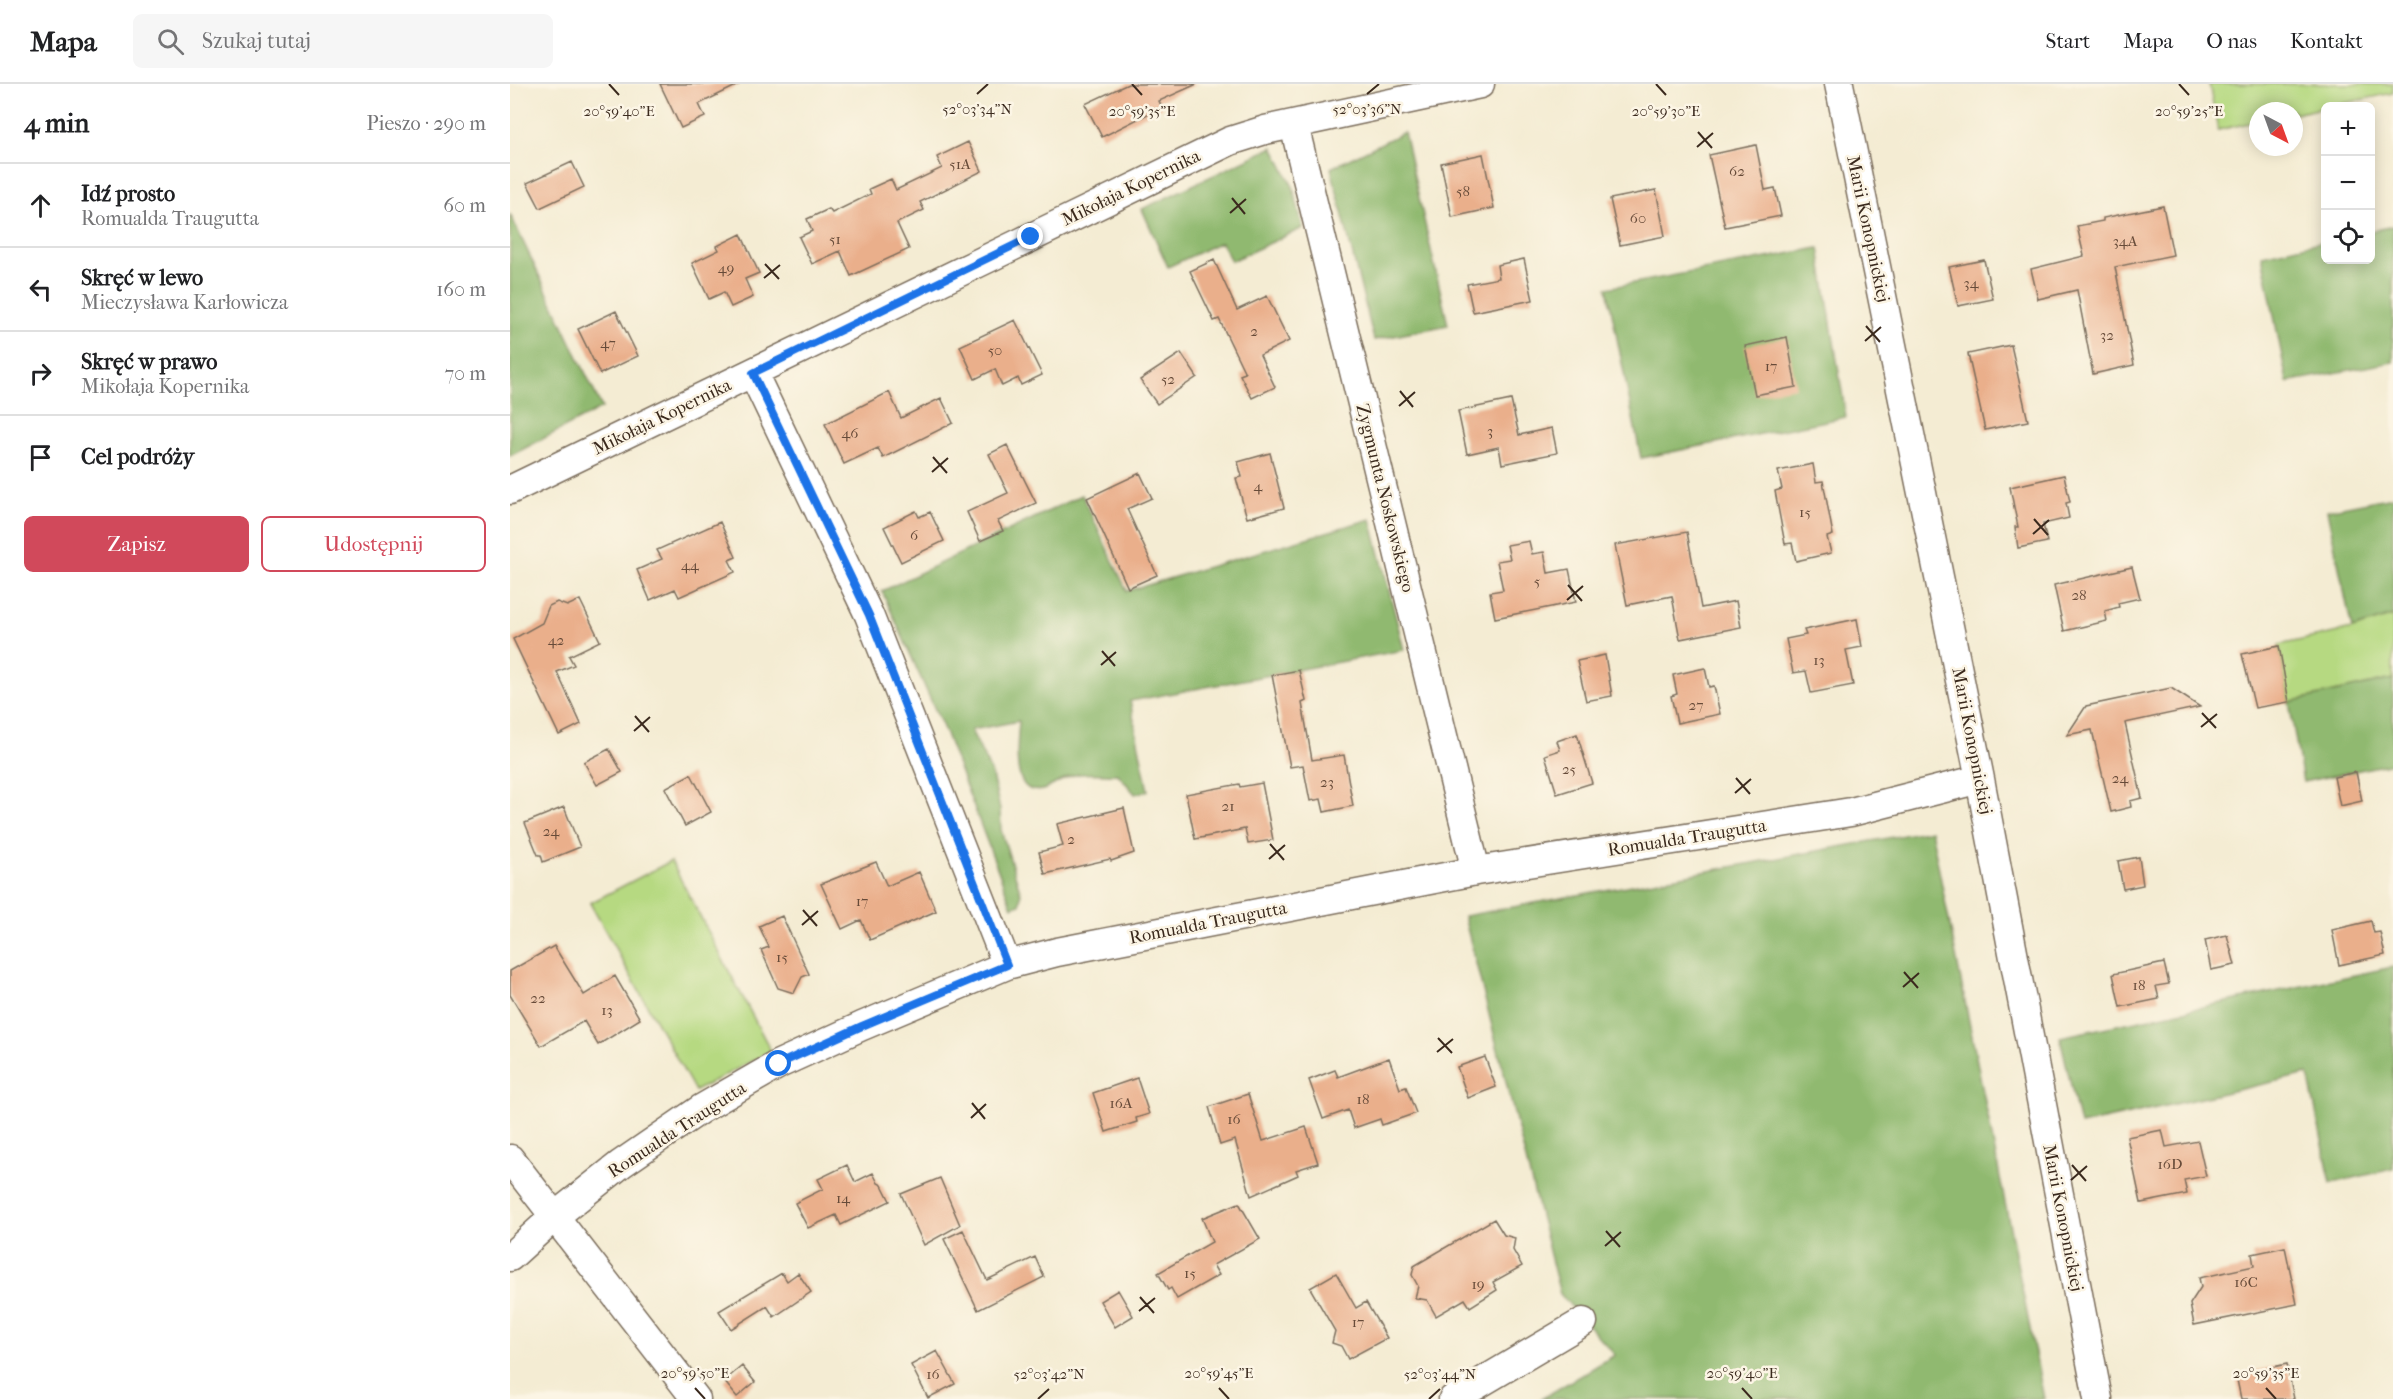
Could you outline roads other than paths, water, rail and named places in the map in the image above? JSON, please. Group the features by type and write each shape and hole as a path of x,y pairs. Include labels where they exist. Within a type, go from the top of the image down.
{"street":[{"name":"Mikołaja Kopernika","path":"510,490 1230,141 1265,130 1429,93 1480,84"},
{"name":"Marii Konopnickiej","path":"1839,84 1980,779 2098,1399"},
{"name":"Zygmunta Noskowskiego","path":"1294,125 1476,871"},
{"path":"753,373 869,615 1007,965"},
{"name":"Romualda Traugutta","path":"510,1257 554,1217 621,1164 701,1109 779,1064 1007,965 1057,952 1476,871 1851,812 1980,779"},
{"path":"510,1159 696,1399"},
{"path":"1453,1399 1583,1322"}]}
